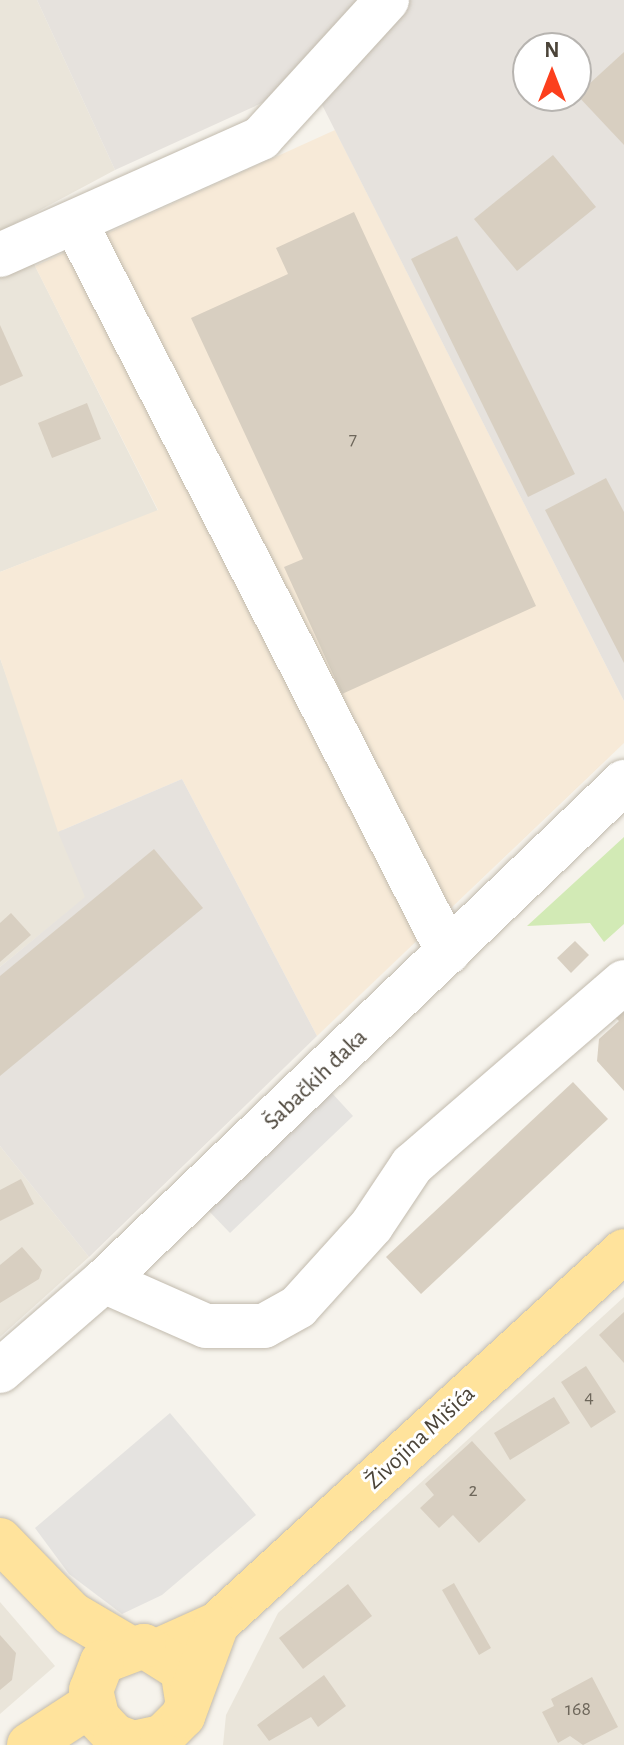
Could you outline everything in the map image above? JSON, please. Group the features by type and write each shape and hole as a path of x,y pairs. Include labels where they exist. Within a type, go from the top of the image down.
{"main road":[{"name":"Živojina Mišića","path":"217,1624 624,1251"},
{"path":"0,1540 72,1614 182,1670 184,1720"},
{"path":"72,1614 114,1724"},
{"path":"114,1724 102,1662 217,1624"},
{"path":"35,1741 114,1724 162,1737 184,1720 217,1624"}],"street":[{"path":"0,255 261,138 387,0"},
{"path":"75,222 448,952"},
{"name":"Šabačkih đaka","path":"0,1371 104,1281 624,782"},
{"path":"104,1281 206,1326 264,1326 298,1307 372,1225 412,1165 624,982"}],"shaded area":[{"path":"0,0 37,0 115,170 14,224 158,511 0,572"},
{"path":"37,0 624,0 624,701 310,81 115,170"},
{"path":"335,130 624,701 624,743 317,1036 182,779 58,832 0,658 0,572 158,510 35,266"},
{"path":"0,658 86,897 0,967"},
{"path":"182,779 317,1036 89,1257 0,1146 0,967 85,897 58,832"},
{"path":"331,1092 353,1116 230,1233 207,1209"},
{"path":"0,1146 89,1257 0,1337"},
{"path":"624,1297 624,1745 223,1745 226,1715 278,1613"},
{"path":"170,1413 256,1515 162,1595 122,1614 69,1574 35,1528"},
{"path":"0,1602 55,1666 0,1714"}],"green space":[{"path":"624,837 624,924 604,942 590,923 527,926"}],"building":[{"path":"624,52 624,145 592,111 592,81"},
{"path":"553,155 596,207 517,271 474,219"},
{"path":"354,212 536,606 342,694 284,567 303,559 191,318 288,274 276,248"},
{"path":"457,236 575,474 528,497 411,259"},
{"path":"0,325 23,376 0,386"},
{"path":"87,403 101,439 52,458 38,423"},
{"path":"606,478 624,512 624,663 545,510"},
{"path":"154,849 203,908 0,1076 0,976"},
{"path":"11,913 31,935 0,962 0,923"},
{"path":"575,941 589,955 571,973 557,958"},
{"path":"624,1002 624,1091 597,1061 599,1039 619,1021 611,1013"},
{"path":"573,1082 608,1119 421,1294 386,1257"},
{"path":"21,1179 34,1204 0,1221 0,1190"},
{"path":"22,1247 42,1270 39,1279 0,1303 0,1265"},
{"path":"624,1312 624,1363 599,1335"},
{"path":"586,1366 616,1412 591,1428 561,1382"},
{"path":"554,1397 570,1423 510,1460 494,1433"},
{"path":"472,1441 526,1500 479,1543 453,1515 439,1528 420,1508 434,1495 425,1484"},
{"path":"454,1583 491,1648 479,1655 442,1590"},
{"path":"348,1584 372,1616 303,1669 279,1638"},
{"path":"0,1635 16,1653 12,1680 0,1690"},
{"path":"324,1675 346,1706 318,1727 311,1717 269,1741 257,1725"},
{"path":"592,1677 618,1727 583,1745 570,1736 558,1743 542,1712 554,1706 551,1699"}]}
